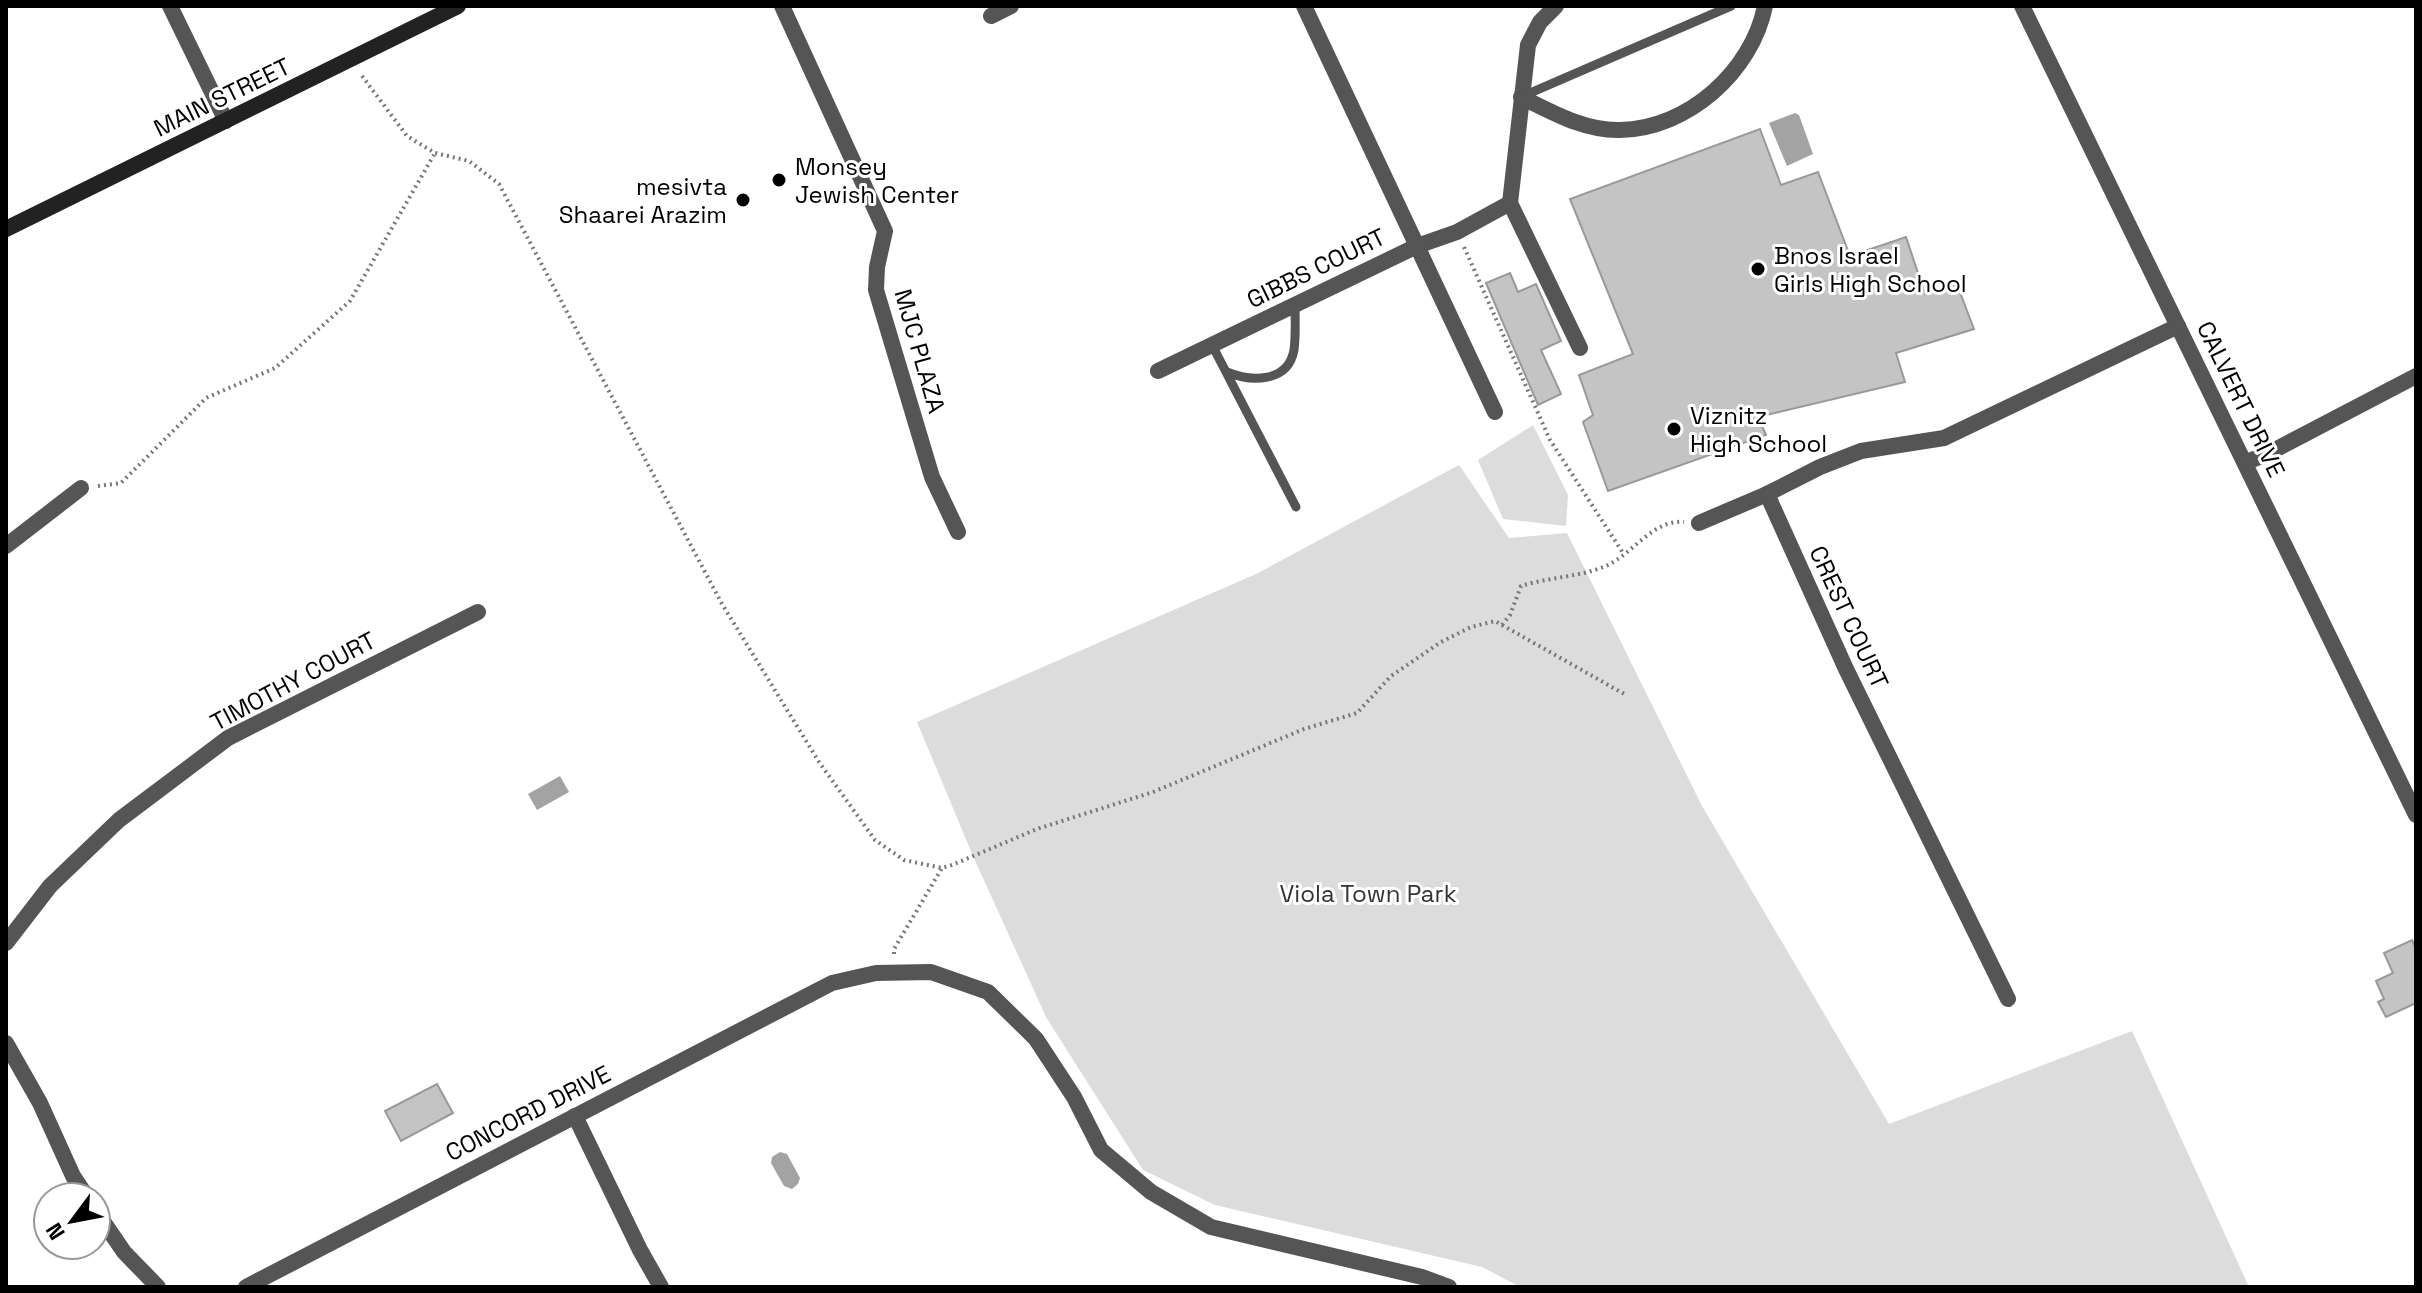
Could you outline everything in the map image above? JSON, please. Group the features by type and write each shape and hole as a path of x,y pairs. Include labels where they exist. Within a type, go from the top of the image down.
{"main road":[{"name":"MAIN STREET","path":"6,229 458,6"}],"street":[{"path":"170,6 226,121"},
{"name":"MJC PLAZA","path":"782,6 885,231 877,267 876,290 932,477 958,532"},
{"path":"991,16 1011,6"},
{"path":"1304,6 1417,246 1457,232 1510,203"},
{"path":"1556,6 1540,22 1528,45 1510,203 1580,348"},
{"path":"1521,97 1571,122 1619,131 1647,126 1703,101 1727,79 1748,54 1761,26 1765,6"},
{"name":"CALVERT DRIVE","path":"2022,6 2416,815"},
{"name":"GIBBS COURT","path":"1158,371 1417,246 1495,412"},
{"path":"1699,523 1861,451 1944,438 2178,326"},
{"path":"2246,462 2416,376"},
{"path":"6,546 81,488"},
{"name":"CREST COURT","path":"1767,494 1846,669 2008,999"},
{"name":"TIMOTHY COURT","path":"6,943 50,886 119,820 228,738 478,612"},
{"name":"CONCORD DRIVE","path":"246,1287 832,983 876,973 931,972 988,992 1036,1039 1074,1097 1101,1150 1151,1192 1211,1227 1422,1277 1449,1287"},
{"path":"6,1043 40,1103 76,1181"},
{"path":"575,1116 661,1287"},
{"path":"112,1234 124,1252 158,1287"}],"lane":[{"path":"1521,97 1731,6"},
{"path":"1227,372 1249,380 1264,379 1288,364 1294,352 1295,305"},
{"path":"1212,345 1296,507"}],"path":[{"path":"362,76 407,136 435,153 469,161 499,184 722,604 819,762 875,840 904,860 942,868 1037,829 1153,792 1304,729 1357,713 1391,676 1441,642 1471,627 1495,621 1626,695"},
{"path":"81,488 121,483 206,398 275,368 350,301 435,153"},
{"path":"1457,232 1550,440 1623,553"},
{"path":"1502,625 1510,615 1521,586 1608,565 1643,538 1675,521 1699,523"},
{"path":"893,973 894,949 942,868"}],"green space":[{"path":"1533,425 1568,495 1566,526 1503,519 1478,460"},
{"name":"Viola Town Park","path":"1459,465 1509,538 1567,533 1702,806 1889,1124 2132,1031 2249,1287 1520,1287 1482,1267 1215,1205 1143,1170 1046,1017 917,722 1256,574"}],"shaded area":[{"path":"1795,113 1799,115 1813,154 1787,166 1769,123"},
{"path":"560,776 569,792 537,810 528,794"},
{"path":"780,1152 787,1154 800,1178 792,1189 784,1186 771,1163 772,1157"}],"building":[{"name":"Bnos Israel Girls High School","path":"1760,129 1781,185 1818,172 1850,256 1906,237 1925,294 1956,282 1974,329 1896,353 1905,382 1758,417 1766,435 1608,491 1583,422 1593,415 1579,375 1633,354 1570,199"},
{"path":"1510,273 1518,292 1536,284 1561,341 1541,350 1561,394 1538,405 1486,283"},
{"path":"2412,940 2416,949 2416,1003 2386,1017 2378,1002 2384,999 2376,981 2393,973 2384,953"},
{"path":"437,1084 453,1113 401,1141 385,1111"}],"place":[{"name":"Monsey Jewish Center","path":"779,180"},
{"name":"mesivta Shaarei Arazim","path":"743,200"},
{"name":"Bnos Israel Girls High School","path":"1758,269"},
{"name":"Viznitz High School","path":"1674,429"}]}
